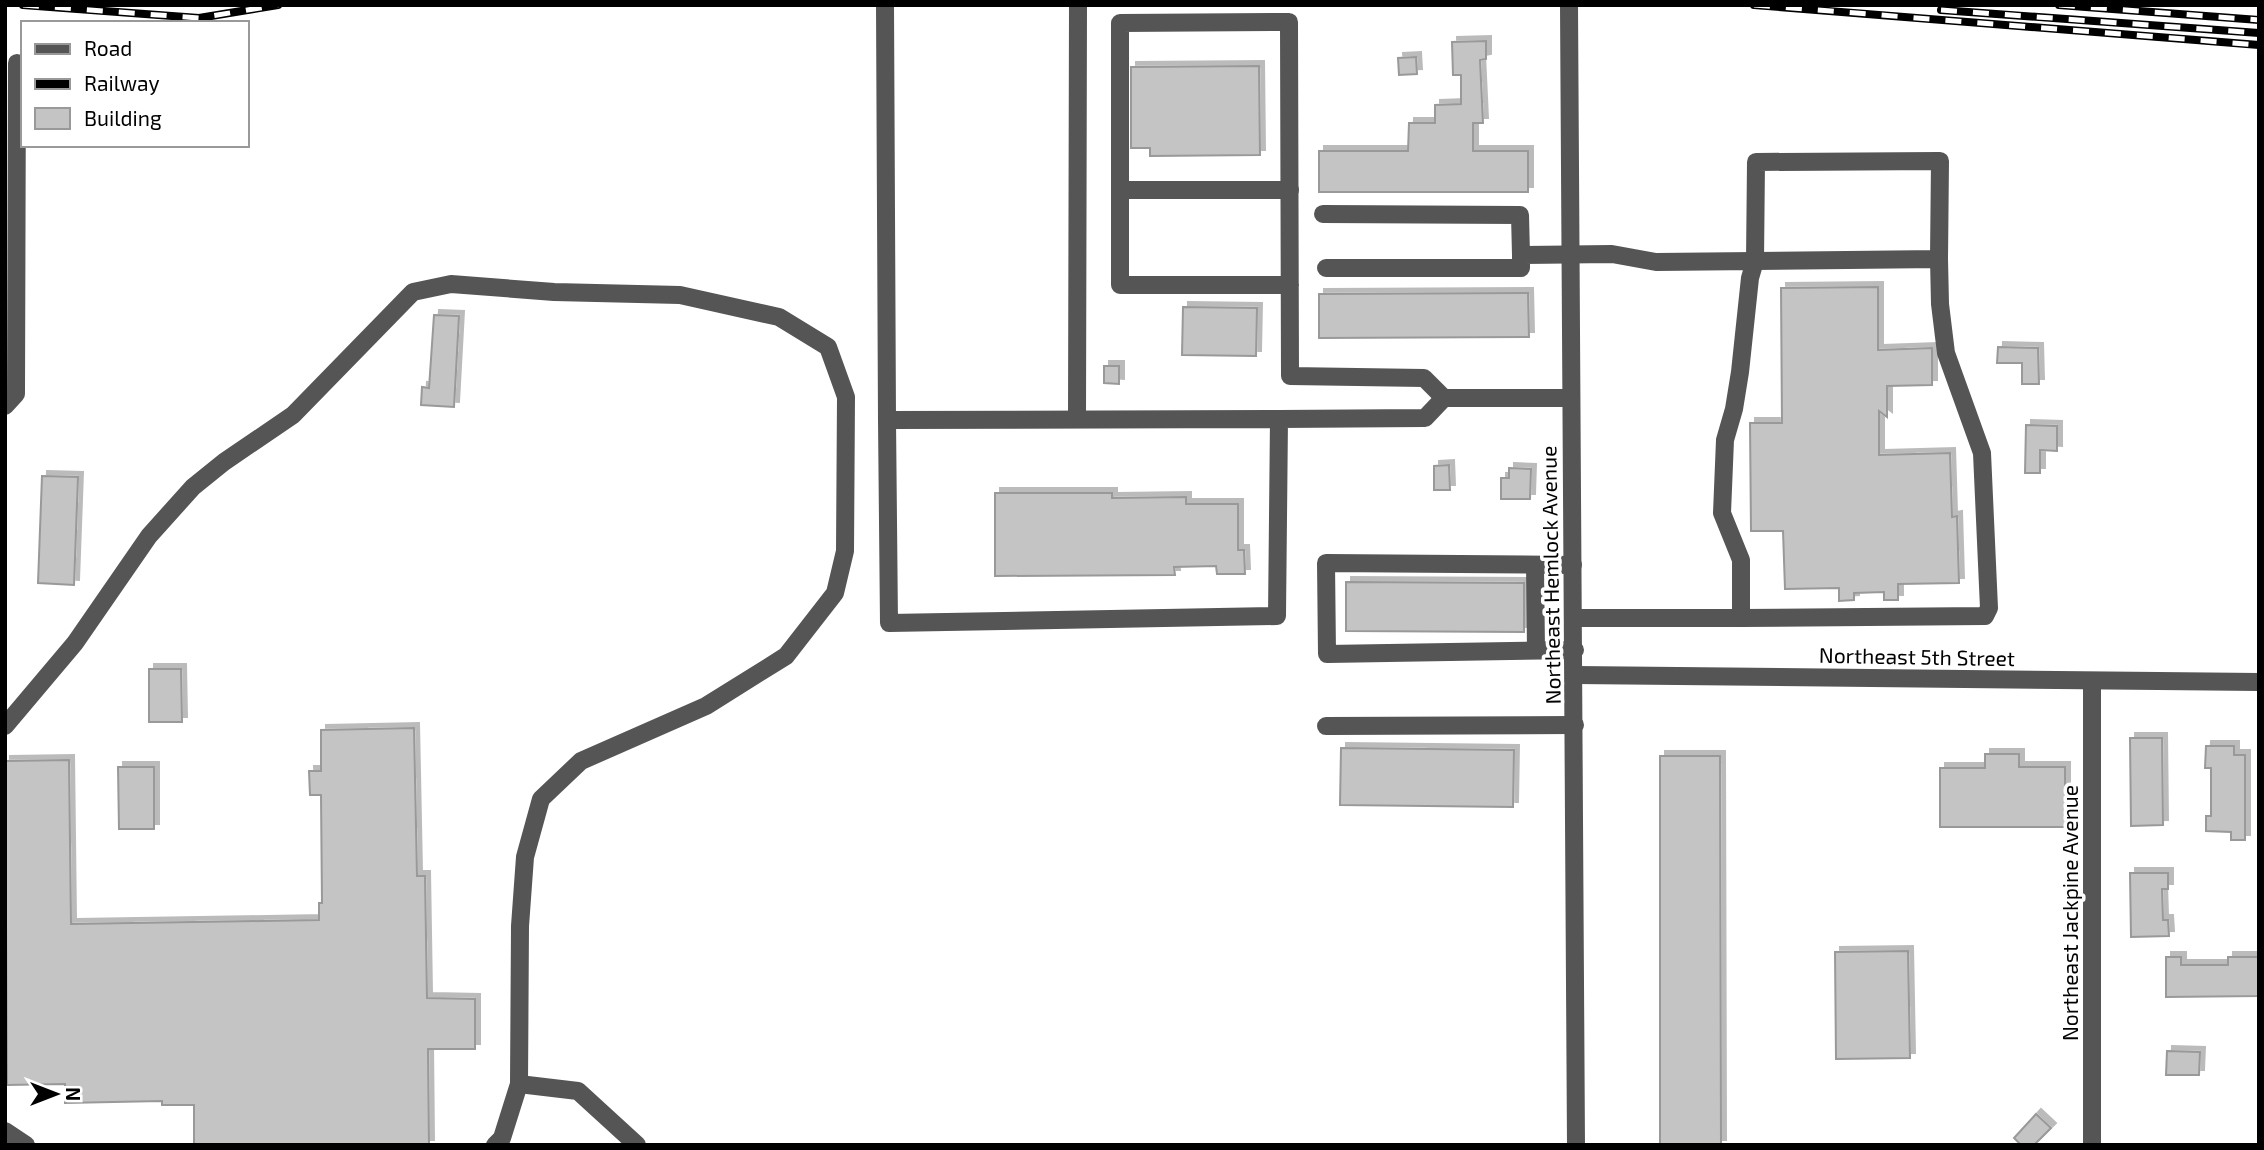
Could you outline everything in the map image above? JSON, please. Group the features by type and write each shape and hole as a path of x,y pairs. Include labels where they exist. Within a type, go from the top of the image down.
{"street":[{"path":"885,5 889,623 1277,616 1279,419"},
{"path":"1077,419 1078,5"},
{"name":"Northeast Hemlock Avenue","path":"1569,5 1575,618 1576,1145"},
{"path":"1290,285 1120,285 1120,23 1289,22 1290,190 1290,285 1290,376 1424,378 1444,398 1571,398"},
{"path":"5,405 16,394 17,63"},
{"path":"1575,618 1741,618 1985,616 1989,608 1982,453 1946,353 1940,304 1940,161 1756,162 1755,261 1734,409 1725,440 1722,513 1741,560 1741,618"},
{"path":"1120,190 1290,190"},
{"path":"1323,214 1520,215 1521,268 1326,268"},
{"path":"1521,255 1612,254 1656,262 1939,259"},
{"path":"5,726 75,643 149,537 193,487 224,462 293,415 413,292 451,284 554,292 680,295 779,317 828,347 846,397 845,551 835,593 786,656 706,706 581,761 541,799 525,857 520,926 519,1084 502,1138 495,1145"},
{"path":"887,420 1425,418 1444,398"},
{"path":"1573,565 1326,564 1327,653 1575,650"},
{"path":"1535,565 1536,650"},
{"name":"Northeast 5th Street","path":"1575,675 2259,682"},
{"name":"Northeast Jackpine Avenue","path":"2092,681 2092,1145"},
{"path":"1326,726 1575,725"},
{"path":"519,1084 578,1091 637,1145"},
{"path":"5,1131 26,1145"}],"building":[{"path":"1486,41 1486,59 1480,60 1483,123 1473,123 1473,151 1528,151 1528,192 1319,192 1319,151 1408,151 1409,123 1435,123 1435,105 1461,104 1461,75 1453,75 1452,42"},
{"path":"1416,57 1417,74 1399,75 1398,58"},
{"path":"1259,66 1260,155 1150,156 1150,148 1131,148 1131,67"},
{"path":"1878,287 1878,350 1932,348 1932,385 1887,386 1887,417 1879,411 1879,455 1950,453 1952,517 1957,516 1959,583 1898,584 1898,600 1884,600 1884,592 1854,593 1854,600 1839,601 1839,588 1785,589 1783,531 1751,531 1750,423 1782,423 1781,288"},
{"path":"1528,293 1529,337 1319,338 1319,294"},
{"path":"1183,307 1257,308 1256,356 1182,355"},
{"path":"434,315 459,316 454,407 421,405 422,387 429,388"},
{"path":"1998,347 2038,348 2039,384 2022,384 2022,363 1997,363"},
{"path":"1104,366 1119,366 1119,384 1104,383"},
{"path":"2026,425 2057,426 2057,451 2040,450 2040,473 2025,473"},
{"path":"1449,465 1450,490 1434,490 1434,466"},
{"path":"1509,468 1531,469 1530,499 1501,499 1501,478 1509,478"},
{"path":"42,476 78,477 74,585 38,583"},
{"path":"995,493 1112,493 1112,498 1186,497 1186,504 1238,504 1238,550 1244,550 1245,574 1217,574 1216,566 1174,567 1175,575 995,576"},
{"path":"1346,582 1524,583 1524,632 1346,631"},
{"path":"149,669 181,669 182,722 149,722"},
{"path":"414,728 417,876 425,876 427,998 475,999 475,1049 428,1049 429,1145 194,1145 194,1105 162,1105 162,1101 65,1103 65,1084 7,1085 5,761 69,760 71,924 319,920 319,903 322,903 321,795 310,795 309,771 321,771 321,730"},
{"path":"2130,738 2162,738 2163,825 2131,826"},
{"path":"2206,746 2234,746 2234,755 2245,755 2245,840 2231,840 2231,832 2206,831 2206,816 2211,816 2211,768 2205,768"},
{"path":"1341,748 1514,750 1513,807 1340,805"},
{"path":"1985,754 2019,754 2019,767 2065,767 2065,827 1940,827 1940,768 1985,768"},
{"path":"1660,756 1720,756 1721,1145 1660,1145"},
{"path":"118,767 154,767 154,829 119,829"},
{"path":"2130,873 2168,873 2168,889 2162,889 2163,920 2168,920 2169,936 2131,937"},
{"path":"1908,951 1910,1058 1836,1059 1835,952"},
{"path":"2166,957 2181,957 2181,965 2228,965 2228,957 2259,957 2259,996 2166,997"},
{"path":"2167,1051 2200,1052 2199,1075 2166,1075"},
{"path":"2036,1114 2051,1128 2034,1145 2021,1145 2014,1138"}],"railway":[{"path":"23,5 199,18 278,5"},
{"path":"1754,5 2259,45"},
{"path":"2059,5 2259,20"},
{"path":"1941,10 2259,33"}]}
